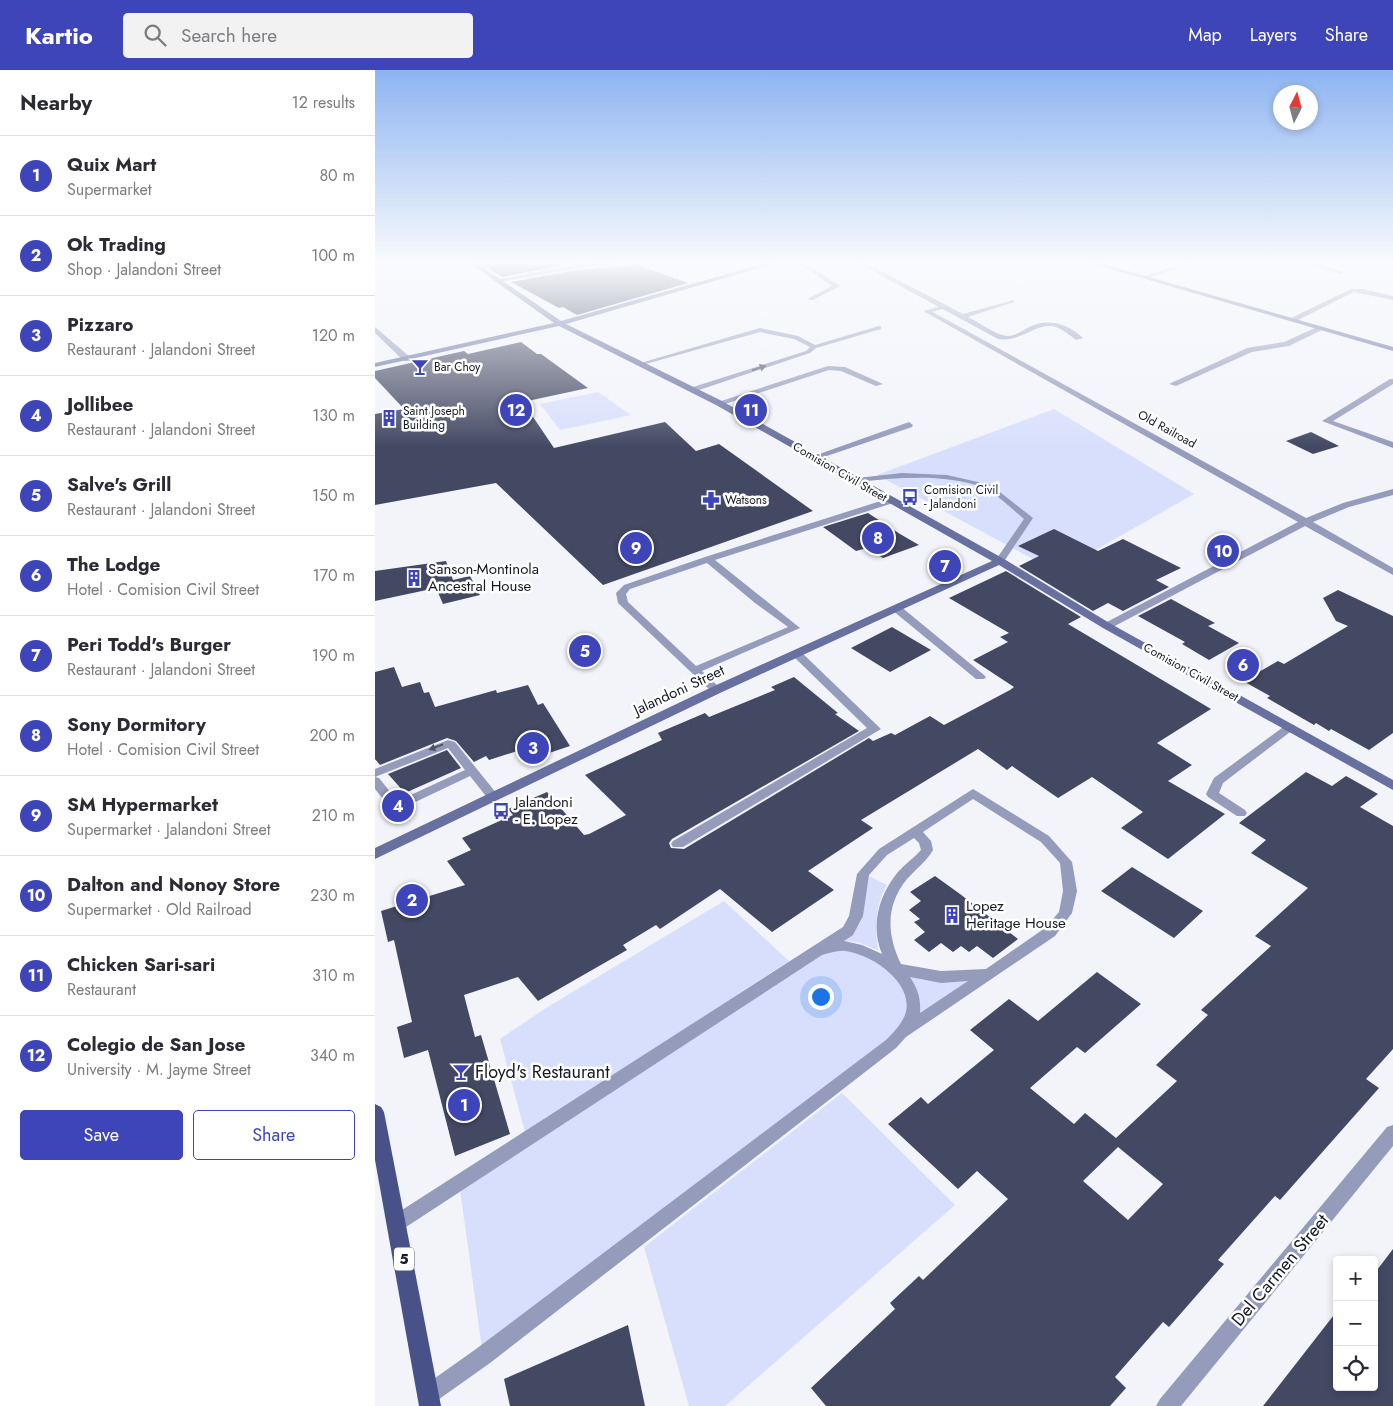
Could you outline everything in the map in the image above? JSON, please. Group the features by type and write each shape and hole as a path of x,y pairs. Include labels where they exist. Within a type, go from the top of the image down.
{"main road":[{"path":"1302,323 1393,349"},
{"path":"375,365 560,324"},
{"name":"Comision Civil Street","path":"560,324 719,403 857,480 890,501 1000,561 1107,626 1291,727 1393,786"},
{"name":"Jalandoni Street","path":"375,854 716,690 1000,561"},
{"name":"5","path":"375,1112 429,1401"}],"street":[{"name":"Old Railroad","path":"949,323 1393,572"},
{"path":"978,323 1006,338 1019,336 1049,324 1061,327 1079,338"},
{"path":"375,329 407,359"},
{"path":"1173,384 1250,350 1286,344 1320,329"},
{"path":"719,403 828,368 842,369 879,384"},
{"path":"1393,382 1327,420 1393,445"},
{"path":"815,457 909,425"},
{"path":"1107,626 1305,522 1345,505 1393,492"},
{"path":"896,608 980,677"},
{"path":"678,844 875,729 796,653"},
{"name":"Del Carmen Street","path":"1167,1406 1393,1134"}],"lane":[{"path":"693,390 808,352 814,347 879,328"},
{"path":"640,364 760,330 796,337 814,347"},
{"path":"857,480 902,474 947,477 988,487 1029,518 1000,561"},
{"path":"716,690 623,603 621,593 627,587 707,559 890,501"},
{"path":"695,670 795,628 758,601 707,559"},
{"path":"1241,813 1212,794 1218,781 1291,727"},
{"path":"375,773 448,744 451,745 493,797"},
{"path":"375,781 391,801 403,803 472,771"},
{"path":"397,1223 848,931 856,916 863,874 883,852 973,793 1045,839 1066,862 1070,892 1065,913 1050,932 902,1034 499,1344 429,1401"},
{"path":"902,1034 913,1012 912,992 896,969 884,940 884,921 887,900 909,869 921,860 927,850 925,841 915,832"},
{"path":"819,950 845,946 869,952 896,969 941,977 991,974"}],"shaded area":[{"path":"598,392 631,415 560,430 540,404"},
{"path":"1054,409 1194,494 1057,572 877,475"},
{"path":"869,876 887,885 878,908 876,933 878,950 857,942 844,941 860,923"},
{"path":"724,901 789,961 525,1132 500,1039 546,1008"},
{"path":"845,946 869,952 912,992 902,1033 483,1356 459,1182 797,964"},
{"path":"905,974 924,980 973,980 912,1022"},
{"path":"842,1093 955,1205 725,1406 689,1406 644,1247"}],"building":[{"path":"521,342 588,388 523,402 554,448 665,422 696,451 719,444 813,511 603,585 496,483 375,505 375,414 404,409 375,378 375,371 464,351 468,354"},
{"path":"1311,432 1339,446 1313,454 1286,441"},
{"path":"868,513 919,545 883,558 867,548 856,551 823,527"},
{"path":"1054,529 1098,551 1123,539 1181,568 1156,580 1169,587 1123,611 1108,603 1093,611 1019,566 1039,556 1018,546"},
{"name":"Sanson-Montinola Ancestral House","path":"446,561 453,580 470,576 480,595 443,604 436,588 375,601 375,571"},
{"path":"1006,571 1081,617 1068,624 1211,709 1157,743 1192,765 1168,781 1225,814 1168,859 1121,828 1143,812 1092,777 1058,798 1012,766 1007,770 978,749 861,820 873,828 808,871 834,890 772,932 720,889 660,929 656,925 623,945 627,950 538,1001 518,977 464,995 475,1037 481,1035 510,1134 455,1156 428,1050 404,1058 397,1027 412,1022 394,940 388,942 381,911 465,885 447,861 471,850 462,838 513,815 508,809 547,792 584,835 626,815 585,775 662,740 658,733 705,713 709,717 775,690 771,687 794,677 838,713 835,714 859,731 672,839 669,843 671,848 684,849 869,738 873,741 891,733 895,735 930,716 944,725 1010,690 1014,687 973,660 1008,642 1000,637 1009,633 949,598"},
{"path":"1338,590 1393,616 1393,733 1369,750 1331,729 1329,731 1316,723 1314,725 1267,698 1270,696 1243,681 1278,661 1284,664 1348,626 1336,621 1323,598"},
{"path":"1171,599 1215,623 1208,626 1239,643 1209,660 1182,644 1185,642 1138,616"},
{"path":"892,627 931,650 890,672 851,648"},
{"path":"394,667 402,687 420,682 424,693 429,692 435,707 496,690 497,693 528,685 538,705 543,703 570,746 537,757 530,747 489,760 486,756 474,762 456,741 447,738 380,765 375,759 375,672"},
{"path":"447,750 461,768 405,793 388,774"},
{"path":"1306,772 1332,786 1346,776 1378,794 1360,807 1393,826 1393,1049 1366,1079 1379,1088 1280,1200 1275,1196 1218,1260 1224,1264 1169,1327 1163,1322 1115,1377 1126,1388 1110,1406 826,1406 811,1388 895,1309 890,1303 919,1276 923,1280 1008,1199 977,1171 958,1189 888,1124 921,1097 928,1104 994,1050 970,1030 1009,999 1038,1021 1097,972 1141,1004 1085,1053 1077,1047 1030,1088 1074,1124 1085,1113 1116,1138 1177,1081 1156,1065 1208,1015 1201,1010 1271,946 1255,936 1308,888 1251,853 1266,840 1239,823","holes":["1118,1147 1163,1184 1128,1220 1083,1181"]},
{"path":"1132,867 1203,911 1174,938 1101,891"},
{"name":"Lopez Heritage House","path":"935,876 1018,939 993,958 977,946 969,952 961,946 953,952 941,943 929,952 914,940 925,932 914,922 920,919 909,910 921,901 910,892"},
{"path":"1393,1249 1393,1406 1263,1406 1333,1316 1333,1391 1378,1391 1378,1269"},
{"path":"628,1325 645,1406 510,1406 504,1379"}],"place":[{"name":"Bar Choy","path":"420,367"},
{"name":"Colegio de San Jose","path":"516,410"},
{"name":"Chicken Sari-sari","path":"751,410"},
{"name":"Saint Joseph Building","path":"389,418"},
{"name":"Comision Civil - Jalandoni","path":"910,497"},
{"name":"Watsons","path":"711,500"},
{"name":"Sony Dormitory","path":"878,538"},
{"name":"SM Hypermarket","path":"636,548"},
{"name":"Dalton and Nonoy Store","path":"1223,551"},
{"name":"Peri Todd's Burger","path":"945,566"},
{"name":"Sanson-Montinola Ancestral House","path":"414,578"},
{"name":"Salve's Grill","path":"585,651"},
{"name":"The Lodge","path":"1243,665"},
{"name":"Pizzaro","path":"533,748"},
{"name":"Jollibee","path":"398,806"},
{"name":"Jalandoni - E. Lopez","path":"501,811"},
{"name":"Ok Trading","path":"412,900"},
{"name":"Lopez Heritage House","path":"952,915"},
{"name":"Floyd's Restaurant","path":"461,1072"},
{"name":"Quix Mart","path":"464,1105"}]}
